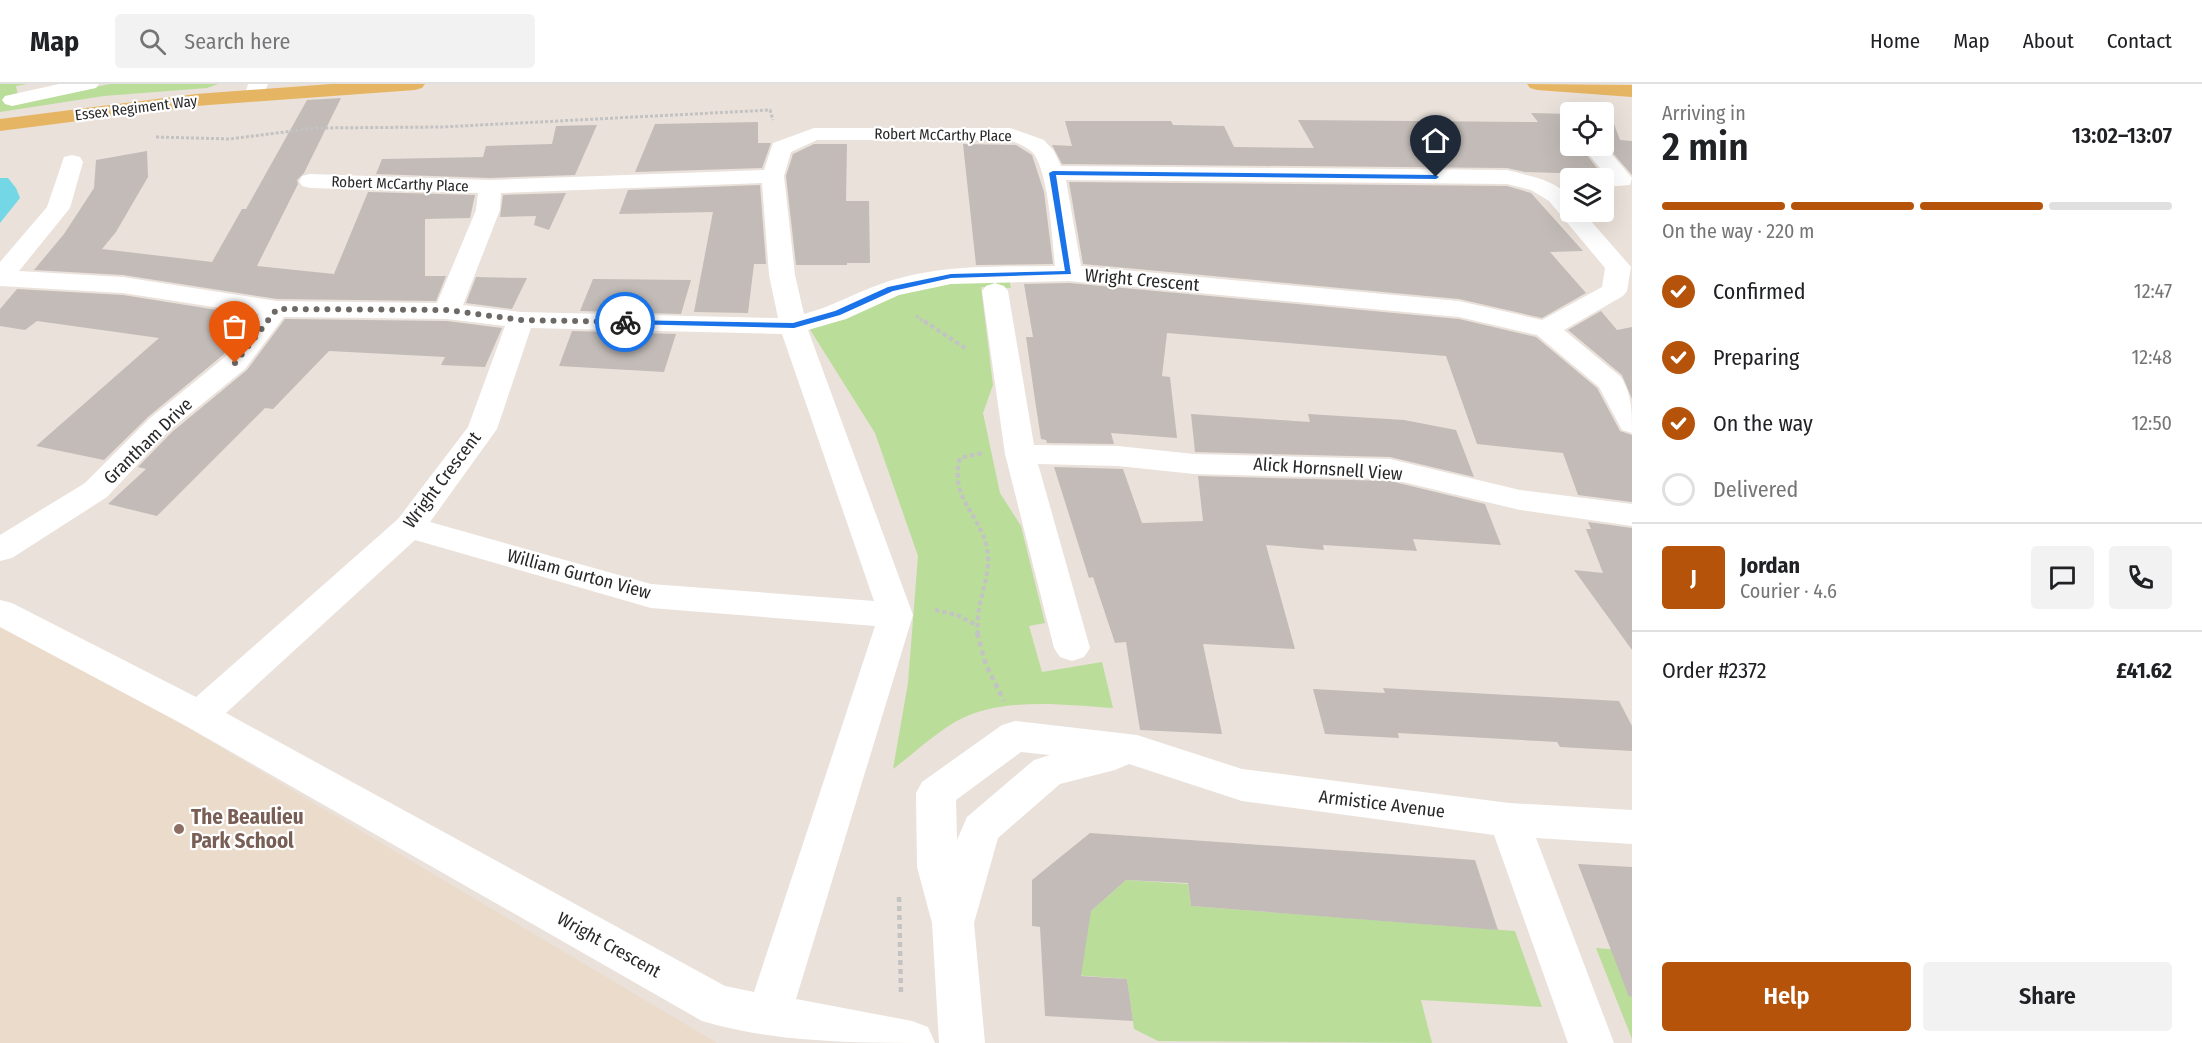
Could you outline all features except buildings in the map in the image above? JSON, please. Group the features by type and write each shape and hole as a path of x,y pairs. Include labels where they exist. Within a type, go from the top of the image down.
{"main road":[{"name":"Essex Regiment Way","path":"0,125 257,89 415,84"},
{"path":"1541,84 1632,91"},
{"path":"1541,84 1632,105"}],"street":[{"path":"12,100 89,84"},
{"name":"Robert McCarthy Place","path":"781,148 814,134 1010,134 1028,139 1042,150 1053,173 1069,273"},
{"path":"769,1015 896,615 794,326 782,275 773,176 781,148"},
{"path":"1602,156 1612,168"},
{"path":"1,278 58,208 72,162"},
{"path":"1614,171 1622,180 1614,180"},
{"path":"1053,173 1508,177 1539,185 1557,196 1618,267 1614,291 1546,329"},
{"name":"Robert McCarthy Place","path":"310,182 490,187 773,176"},
{"path":"1539,185 1560,182"},
{"name":"Robert McCarthy Place","path":"447,310 488,210 490,187"},
{"name":"Wright Crescent","path":"912,1043 718,1006 199,716 409,527 482,429 521,320 794,326 837,313 885,291 951,276 1069,273 1459,309 1546,329 1611,383 1632,424"},
{"path":"1,278 123,285 277,309 447,310 521,320"},
{"path":"995,291 1020,454 1072,648"},
{"name":"Grantham Drive","path":"0,550 96,490 160,424 235,363 277,309"},
{"name":"Alick Hornsnell View","path":"1020,454 1118,456 1194,464 1390,469 1520,500 1632,515"},
{"name":"William Gurton View","path":"409,527 651,596 896,615"},
{"path":"0,612 199,716"},
{"name":"Armistice Avenue","path":"962,1043 953,923 938,867 936,793 1015,736 1137,750 1242,785 1509,820 1632,827"},
{"name":"Armistice Avenue","path":"953,923 981,829 1048,771 1137,750"},
{"path":"1509,820 1591,1043"}],"path":[{"path":"148,138 181,136 230,139 316,128 454,126 770,110 781,148"},
{"path":"885,291 927,325 966,349 984,357 1005,357"},
{"path":"1007,706 981,658 976,625 979,600 987,574 988,551 982,528 957,490 954,473 960,458 972,453 1020,454"},
{"path":"931,609 957,615 976,625"}],"shaded area":[{"name":"The Beaulieu Park School","path":"0,616 717,1043 0,1043"}],"green space":[{"path":"0,84 27,84 16,86 18,96 42,98 110,84 218,84 207,88 104,96 0,112"},
{"path":"1009,278 1011,288 981,287 993,385 983,413 1000,493 1021,526 1045,623 1029,626 1042,672 1102,662 1113,708 1032,704 992,708 955,722 893,769 908,683 918,556 875,433 809,328 890,297 948,282"},
{"path":"1126,880 1188,884 1191,906 1515,931 1542,1007 1421,1000 1432,1043 1158,1041 1134,1029 1127,979 1062,974 1091,911"},
{"path":"1596,948 1632,951 1632,1039"}],"water":[{"path":"0,178 8,178 20,198 0,223"}],"way so far":[{"path":"235,363 277,309 447,310 521,320 625,322"}],"place":[{"name":"The Beaulieu Park School","path":"179,829"}],"route":[{"path":"625,322 794,326 837,313 891,289 951,276 1069,273 1053,173 1436,177"}]}
